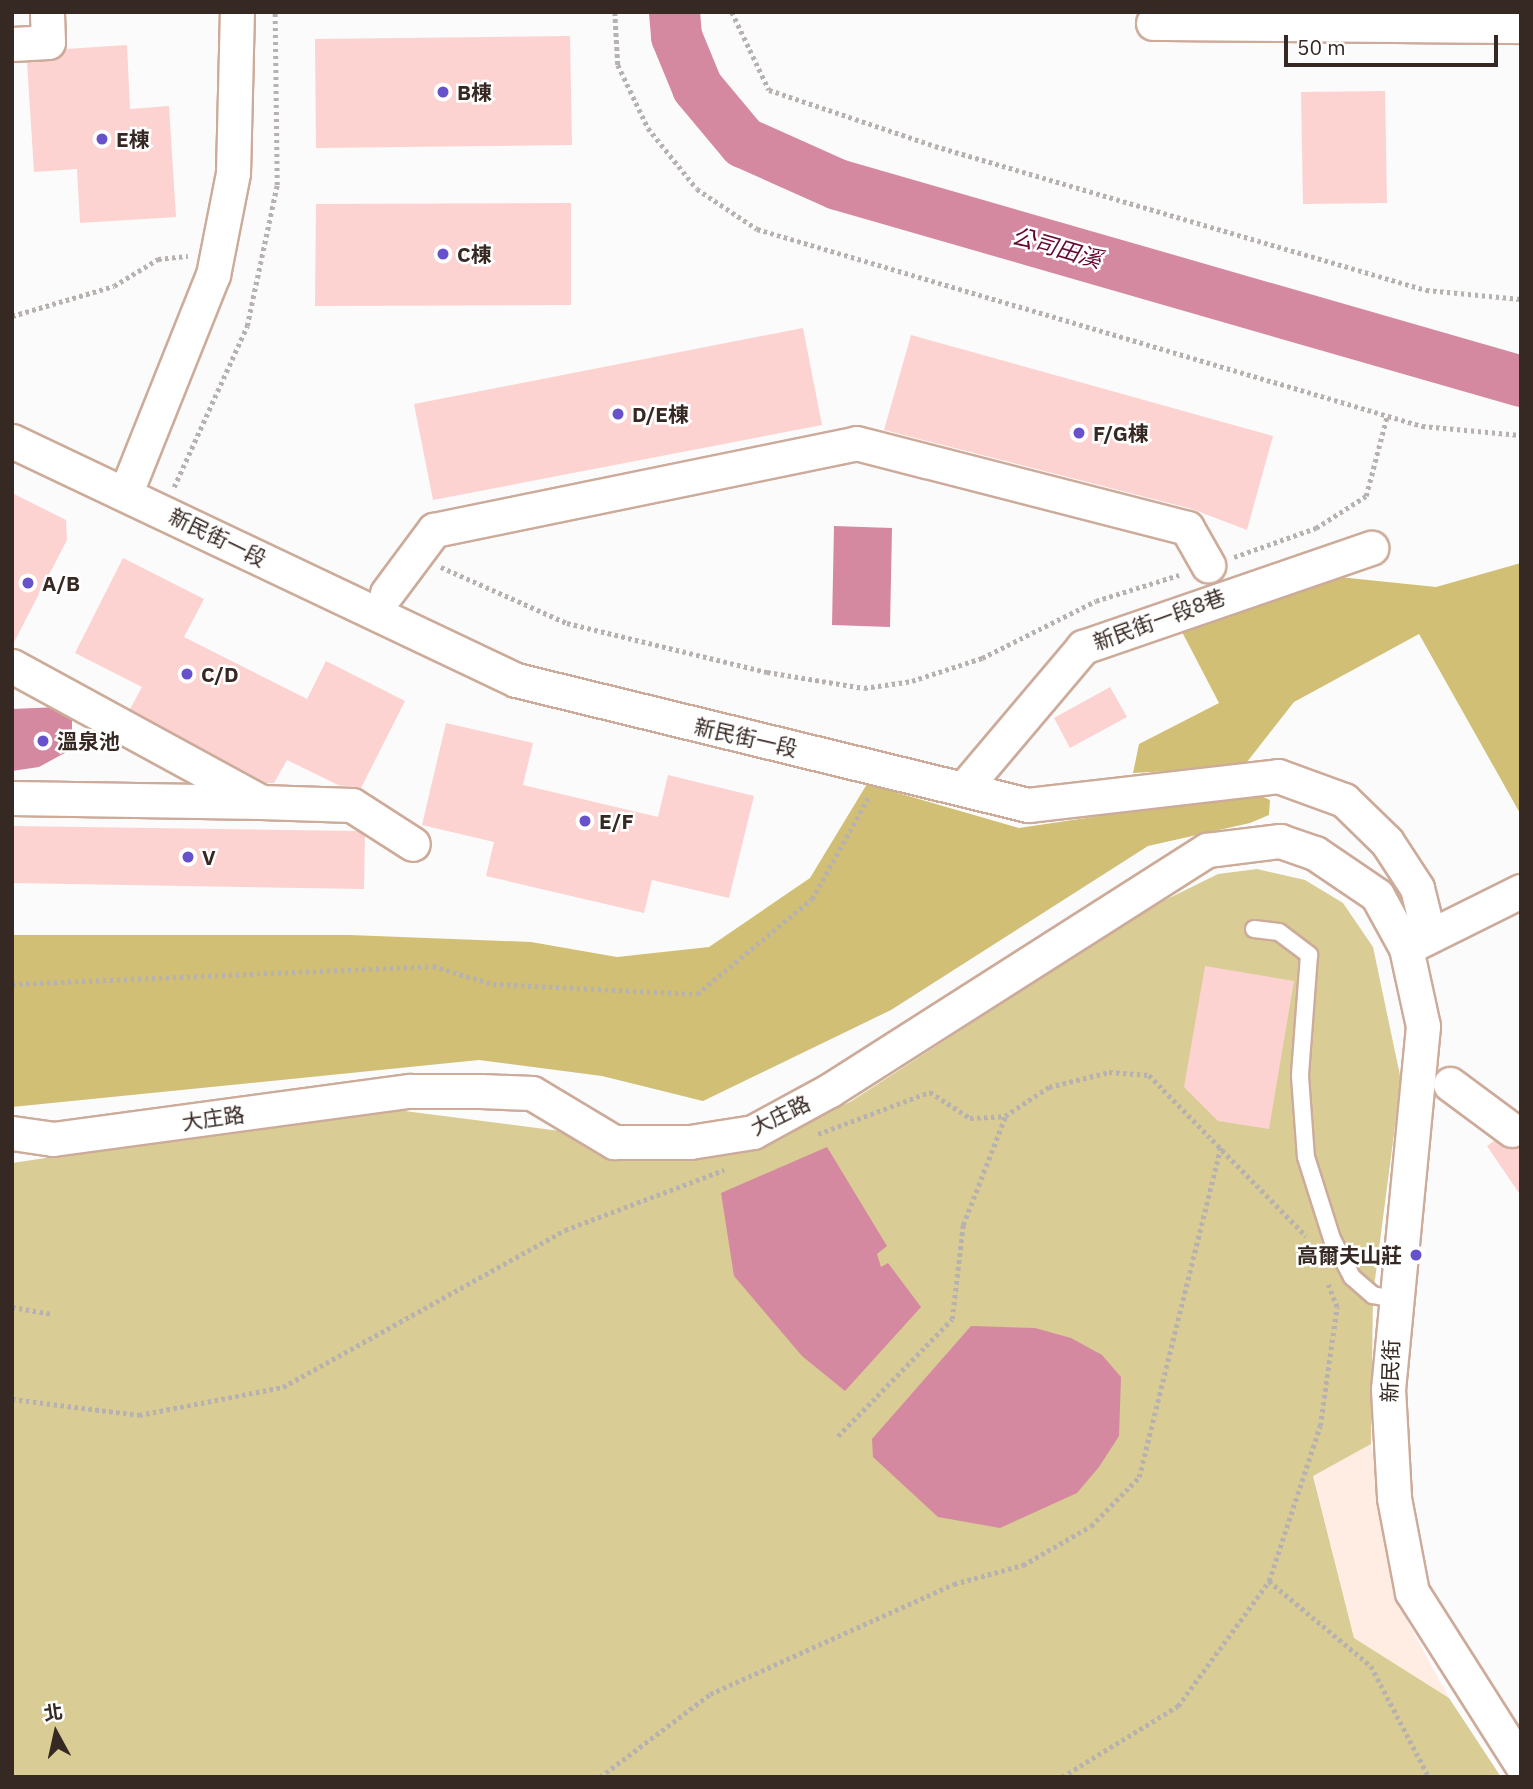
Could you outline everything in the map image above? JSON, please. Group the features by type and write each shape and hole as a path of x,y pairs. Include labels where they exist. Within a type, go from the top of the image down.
{"street":[{"path":"12,44 48,42 47,12"},
{"path":"127,492 213,275 233,173 237,12"},
{"path":"1153,23 1478,19 1521,26"},
{"name":"新民街一段","path":"12,441 127,492 516,680 1028,805 1278,776 1344,800 1387,842 1418,888 1425,920 1406,948"},
{"path":"387,593 434,530 856,443 1187,528 1208,565"},
{"name":"新民街一段8巷","path":"964,788 1083,647 1371,548"},
{"path":"12,666 261,802"},
{"path":"12,798 352,805 413,844"},
{"name":"大庄路","path":"12,1133 52,1139 438,1091 532,1093 614,1142 690,1142 753,1132 830,1090 1207,850 1280,841 1341,866 1377,895 1406,948"},
{"path":"1406,948 1521,891"},
{"name":"新民街","path":"1406,948 1423,1026 1394,1299 1388,1389 1394,1498 1412,1592 1521,1764"},
{"path":"1450,1084 1509,1116"}],"lane":[{"path":"1254,929 1279,932 1309,955 1300,1076 1306,1157 1332,1239 1352,1277 1373,1295 1394,1299"}],"path":[{"path":"184,498 172,492 247,326 277,184 275,12"},
{"path":"615,12 618,65 648,128 697,189 757,229 1422,426 1521,435"},
{"path":"732,12 769,90 935,146 1426,290 1521,299"},
{"path":"12,316 114,286 135,270 158,259 194,255"},
{"path":"415,556 568,623 766,672 864,688 912,681 982,657 1096,601 1316,528 1366,496 1387,416"},
{"path":"12,984 433,965 493,984 697,994 812,899 873,789"},
{"path":"813,1136 930,1092 970,1118 1005,1116 1049,1087 1109,1072 1149,1076 1221,1146 1312,1243"},
{"path":"838,1436 952,1319 963,1225 1005,1116"},
{"path":"600,1777 710,1695 954,1584 1023,1565 1091,1526 1139,1477 1221,1146"},
{"path":"12,1399 139,1415 284,1387 565,1230 734,1166"},
{"path":"1062,1777 1178,1706 1269,1581 1320,1426 1337,1307 1327,1281"},
{"path":"12,1307 52,1314"},
{"path":"1269,1581 1371,1665 1429,1777"}],"shaded area":[{"path":"834,526 892,528 890,627 832,625"},
{"path":"1521,563 1521,815 1419,634 1294,702 1243,767 1133,773 1139,744 1219,703 1181,630 1329,576 1436,587"},
{"name":"溫泉池","path":"59,707 72,717 72,749 39,767 12,771 12,709"},
{"path":"867,784 1019,828 1254,793 1270,800 1269,815 1250,823 1148,846 891,1010 703,1101 602,1076 479,1060 12,1107 12,935 350,935 531,942 617,957 709,947 810,878"},
{"path":"1257,869 1305,880 1343,903 1373,947 1401,1080 1373,1295 1371,1444 1313,1476 1354,1638 1449,1698 1501,1777 12,1777 12,1163 381,1108 560,1131 647,1161 756,1145 850,1102 1149,908 1218,874"},
{"path":"827,1147 887,1246 877,1254 881,1267 888,1263 921,1307 845,1391 802,1356 734,1276 721,1193"},
{"path":"971,1326 1035,1328 1071,1338 1102,1355 1121,1377 1119,1436 1099,1467 1077,1493 1000,1528 938,1517 873,1457 872,1439"},
{"path":"1371,1444 1398,1604 1449,1698 1354,1638 1313,1475"}],"building":[{"name":"B棟","path":"570,36 572,145 316,148 315,39"},
{"name":"E棟","path":"127,45 130,109 169,106 176,217 80,223 77,169 34,172 27,62 58,58 66,49"},
{"path":"1385,91 1387,203 1303,204 1301,92"},
{"name":"C棟","path":"571,203 571,305 315,306 316,204"},
{"name":"D/E棟","path":"803,328 822,425 433,500 414,404"},
{"name":"F/G棟","path":"911,335 1273,436 1247,530 1192,509 884,430"},
{"name":"A/B","path":"12,493 66,520 67,540 12,646"},
{"name":"C/D","path":"123,558 204,599 184,637 307,699 326,661 405,701 361,788 338,785 287,760 274,783 266,783 130,709 142,687 75,653"},
{"path":"1110,687 1127,717 1070,748 1054,718"},
{"name":"E/F","path":"446,723 533,743 523,785 658,817 668,775 754,796 729,898 652,880 644,913 486,876 494,842 422,825"},
{"name":"V","path":"12,826 358,831 365,836 364,889 12,883"},
{"path":"1205,966 1294,981 1269,1129 1218,1121 1184,1087"},
{"path":"1494,1141 1521,1147 1521,1196 1487,1146"}],"waterway":[{"name":"公司田溪","path":"674,12 676,36 697,87 743,142 837,184 1521,381"}],"place":[{"name":"B棟","path":"443,92"},
{"name":"E棟","path":"102,139"},
{"name":"C棟","path":"443,254"},
{"name":"D/E棟","path":"618,414"},
{"name":"F/G棟","path":"1079,433"},
{"name":"A/B","path":"28,583"},
{"name":"C/D","path":"187,674"},
{"name":"溫泉池","path":"43,741"},
{"name":"E/F","path":"585,821"},
{"name":"V","path":"188,857"},
{"name":"高爾夫山莊","path":"1416,1255"}]}
